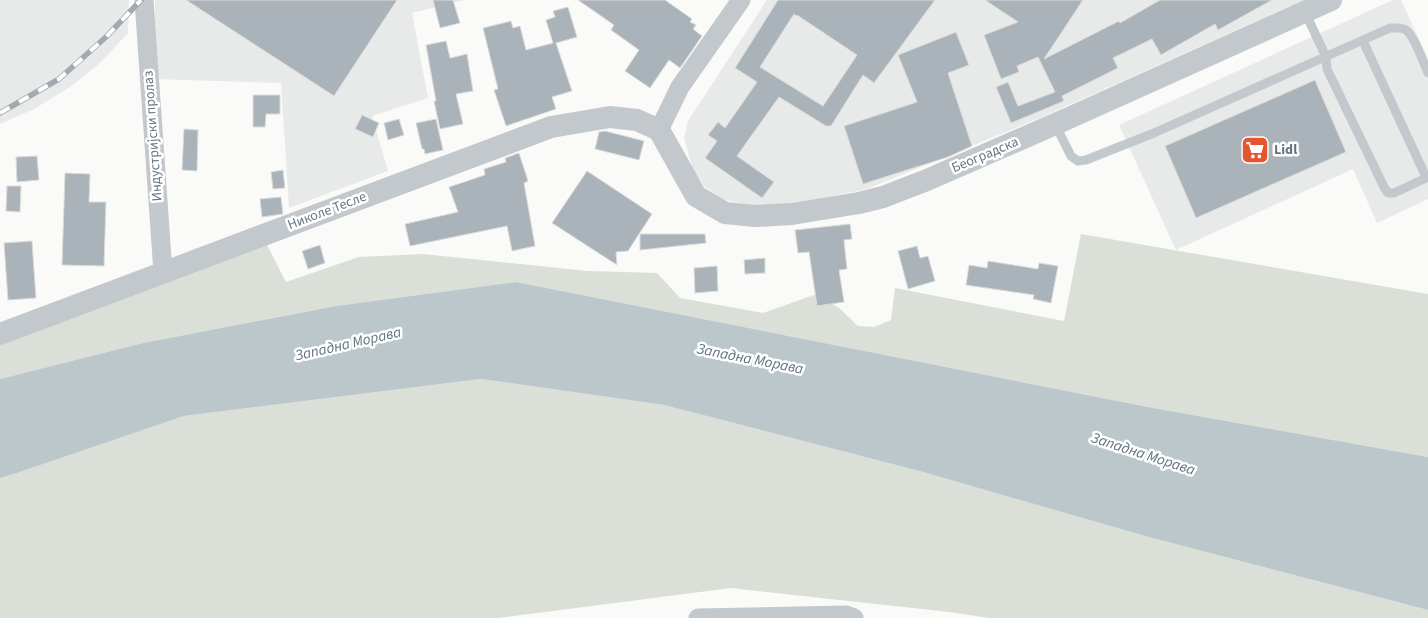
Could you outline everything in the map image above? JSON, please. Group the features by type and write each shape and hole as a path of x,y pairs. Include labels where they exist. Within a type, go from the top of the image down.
{"street":[{"name":"Индустријски пролаз","path":"144,0 163,273"},
{"path":"659,130 680,87 741,0"},
{"name":"Београдска","path":"659,130 696,196 725,213 755,216 792,214 859,203 883,197 927,180 1331,0"},
{"name":"Николе Тесле","path":"0,334 551,127 610,116 636,120 659,130"},
{"path":"698,618 846,615 854,618"}],"lane":[{"path":"1305,12 1326,58 1328,69 1384,187 1388,193 1394,193 1427,177 1363,41"},
{"path":"1055,124 1071,156 1078,161 1086,160 1326,58 1390,28 1406,30 1428,73"}],"shaded area":[{"path":"0,0 129,0 128,33 101,62 70,87 34,109 0,124"},
{"path":"155,0 465,0 412,13 428,98 372,116 388,171 289,208 281,83 155,79"},
{"path":"767,0 1304,0 1040,118 867,189 784,206 755,206 721,199 704,186 692,167 684,138 688,121"},
{"path":"1393,0 1401,0 1428,59 1428,199 1377,223 1353,169 1176,250 1119,125"},
{"path":"1081,234 1428,294 1428,457 1148,407 516,282 336,306 143,343 0,379 0,343 266,243 286,282 359,257 423,254 588,271 657,273 680,298 763,313 814,295 838,307 858,326 874,327 891,320 895,288 1064,321"},
{"path":"481,379 664,405 923,472 1145,536 1428,610 1428,618 989,618 731,588 498,618 0,618 0,478 184,416"}],"water":[{"name":"Западна Морава","path":"516,282 1148,407 1428,457 1428,610 1145,536 923,472 664,405 481,379 184,416 0,478 0,379 143,343 336,306"}],"building":[{"path":"186,0 397,0 334,96"},
{"path":"433,0 453,0 460,23 440,28"},
{"path":"578,0 665,0 692,19 690,22 696,25 693,29 702,36 680,68 669,60 650,88 625,71 639,50 611,30 614,25"},
{"path":"778,0 935,0 874,83 863,75 831,126 826,126 779,97 737,156 774,182 762,198 705,158 717,141 708,135 718,122 725,128 757,82 735,68","holes":["794,14 857,55 823,106 760,67"]},
{"path":"985,0 1083,0 1044,59 1119,21 1120,23 1160,0 1272,0 1218,30 1215,24 1161,55 1152,39 1113,58 1118,68 1062,96 1064,101 1011,123 996,87 1008,82 1018,106 1055,92 1038,57 1017,66 1019,72 1001,79 984,35 1018,22"},
{"path":"568,7 577,37 556,43 572,91 552,97 556,109 506,126 494,90 498,89 483,28 511,21 513,28 520,26 526,50 553,43 546,20 555,17 553,11"},
{"path":"956,32 969,65 948,73 972,146 948,157 863,184 844,126 917,102 898,55"},
{"path":"446,41 450,58 467,54 473,91 456,94 463,124 440,129 426,45"},
{"path":"1315,80 1346,152 1196,218 1165,146"},
{"path":"253,95 280,95 280,114 266,114 265,127 253,127"},
{"path":"362,115 379,123 373,137 355,129"},
{"path":"399,119 404,135 388,140 384,123"},
{"path":"436,119 443,150 425,154 416,123"},
{"path":"184,129 198,130 197,171 182,170"},
{"path":"605,131 644,141 639,160 595,149 599,132"},
{"path":"519,153 528,181 524,183 535,246 512,251 507,226 410,246 405,224 458,212 449,187 485,175 484,169 506,162 505,158"},
{"path":"37,156 39,180 17,182 16,157"},
{"path":"283,170 285,188 273,189 271,172"},
{"path":"587,171 652,214 628,251 616,252 617,265 552,223"},
{"path":"65,173 90,174 89,202 106,202 104,266 62,265"},
{"path":"7,186 21,186 20,212 6,211"},
{"path":"281,197 283,214 262,217 260,199"},
{"path":"850,224 852,239 844,240 847,269 839,270 844,302 817,306 809,252 798,253 795,230"},
{"path":"640,234 705,234 706,243 640,250"},
{"path":"32,241 36,298 8,300 4,243"},
{"path":"320,245 325,263 308,269 302,251"},
{"path":"917,246 920,258 928,256 935,281 908,289 898,251"},
{"path":"765,258 765,273 745,274 744,260"},
{"path":"988,261 1038,269 1039,263 1058,266 1051,303 1033,299 1034,295 966,285 969,265 987,268"},
{"path":"717,266 718,291 695,293 694,268"}],"railway":[{"path":"0,113 59,79 106,37 141,0"}],"place":[{"name":"Lidl","path":"1255,150"}]}
